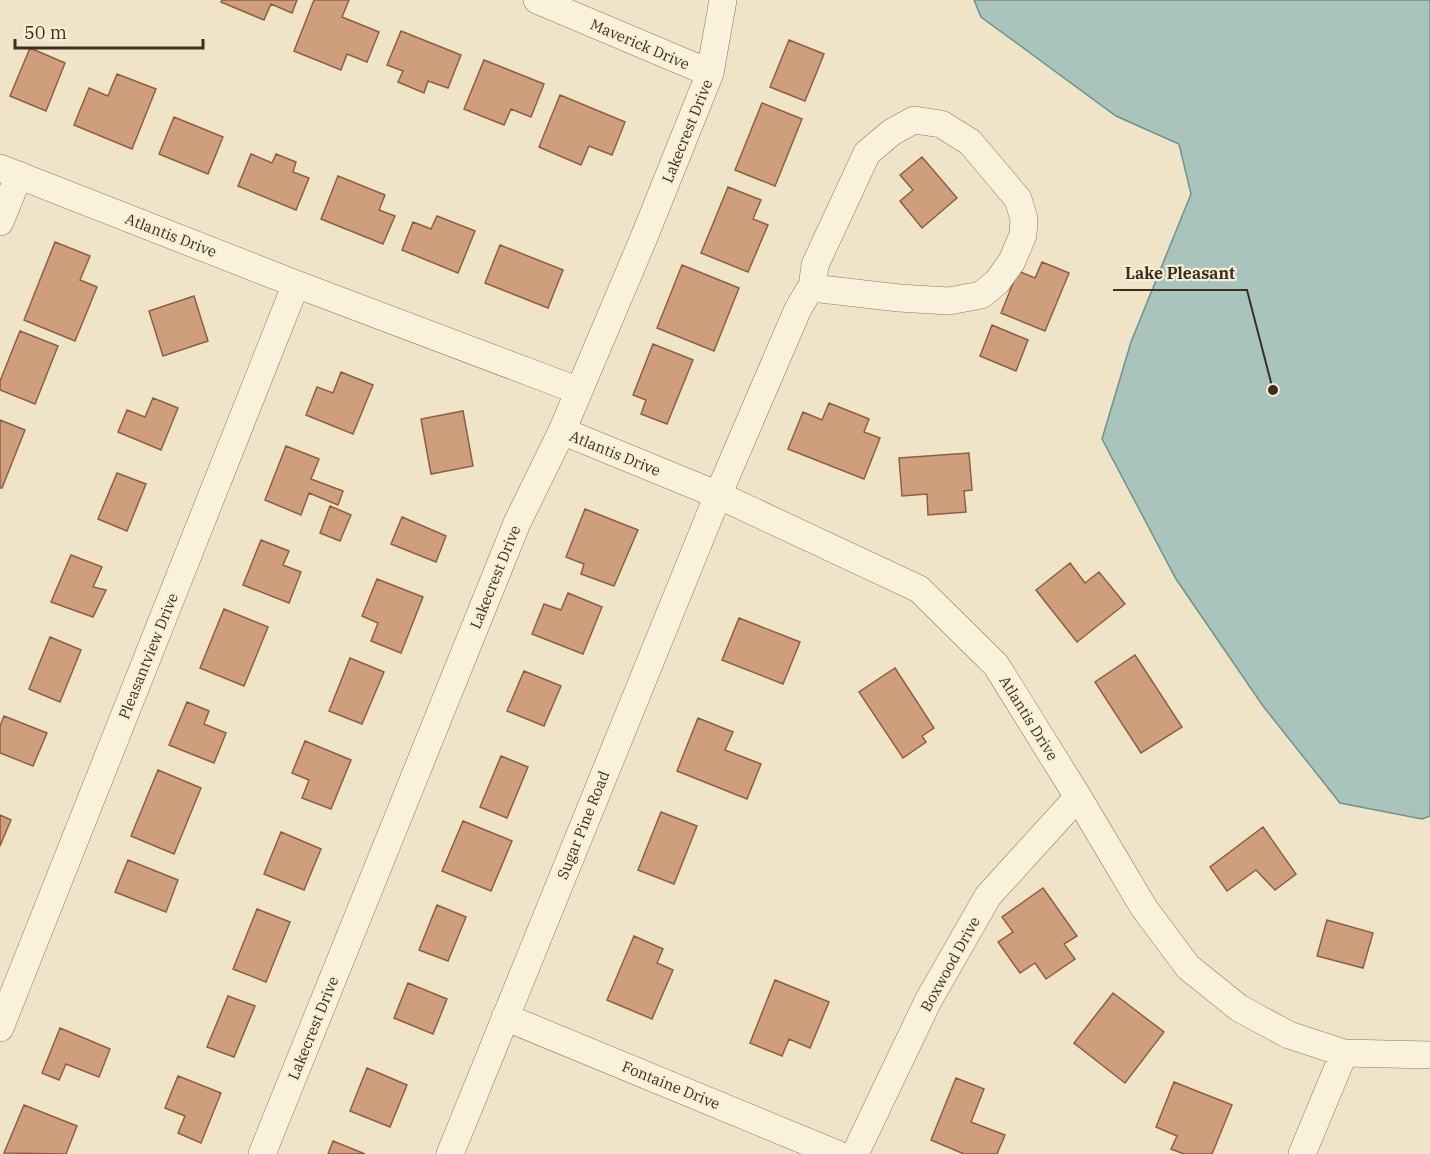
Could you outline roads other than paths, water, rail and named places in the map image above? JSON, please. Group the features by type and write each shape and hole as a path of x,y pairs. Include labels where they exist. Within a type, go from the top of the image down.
{"street":[{"name":"Maverick Drive","path":"537,0 710,73"},
{"name":"Lakecrest Drive","path":"262,1154 517,523 562,431 645,235 710,73 723,0"},
{"path":"914,120 941,124 970,142 1018,199 1024,219 1023,235 1012,261 997,282 981,295 949,301 812,288 815,265 867,153 892,132 914,120"},
{"name":"Atlantis Drive","path":"9,172 579,391"},
{"path":"0,222 9,172"},
{"name":"Pleasantview Drive","path":"0,1028 296,284"},
{"name":"Sugar Pine Road","path":"450,1154 718,495 798,309 812,288"},
{"name":"Atlantis Drive","path":"562,431 718,495 918,590 996,665 1144,908 1188,967 1239,1008 1289,1035 1344,1053 1430,1055"},
{"name":"Boxwood Drive","path":"855,1154 928,1001 988,896 1078,797"},
{"name":"Fontaine Drive","path":"505,1017 837,1154"},
{"path":"1302,1154 1344,1053"}],"water":[{"path":"974,0 1430,0 1430,816 1422,819 1340,803 1263,706 1176,579 1102,439 1131,342 1191,194 1179,144 1116,116 981,17"}],"place":[{"name":"Lake Pleasant","path":"1273,390"}]}
